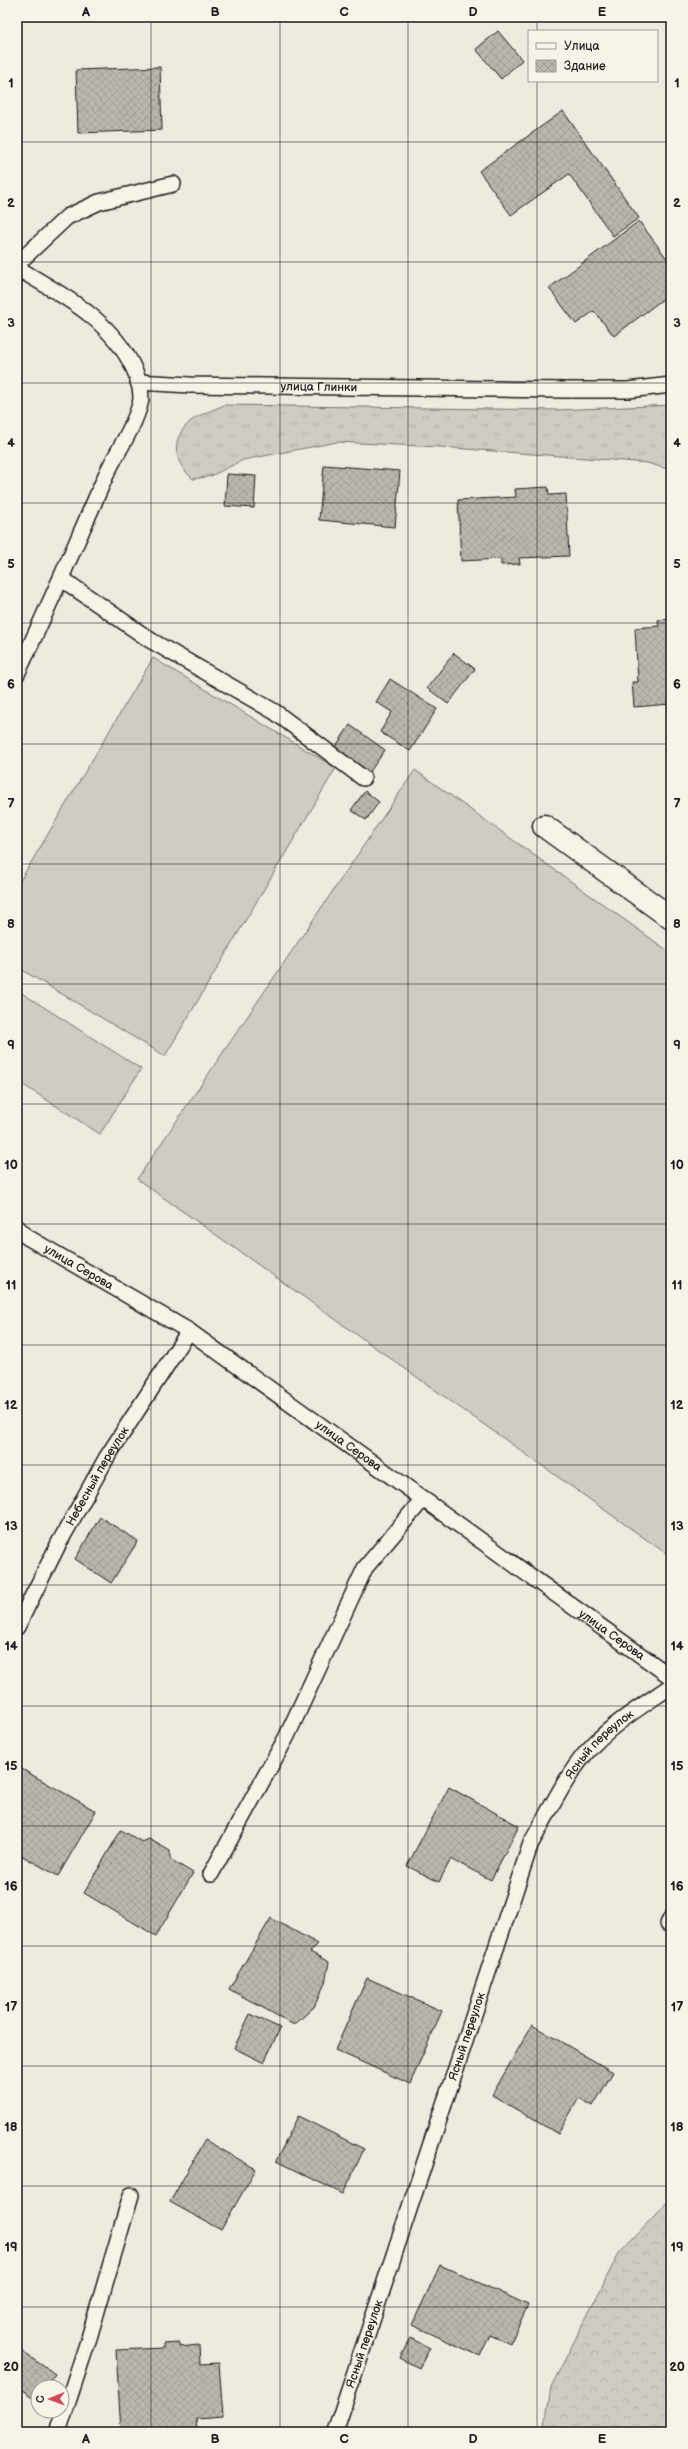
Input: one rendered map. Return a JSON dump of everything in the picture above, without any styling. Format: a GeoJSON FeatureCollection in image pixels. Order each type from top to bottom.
{"type":"FeatureCollection","features":[{"type":"Feature","properties":{"kind":"street"},"geometry":{"type":"LineString","coordinates":[[544,826],[671,918]]}},
{"type":"Feature","properties":{"kind":"lane"},"geometry":{"type":"LineString","coordinates":[[17,264],[67,217],[99,202],[173,184]]}},
{"type":"Feature","properties":{"kind":"lane"},"geometry":{"type":"LineString","coordinates":[[17,268],[88,312],[108,330],[134,369],[138,382],[141,402],[135,420],[107,473],[62,579],[17,674]]}},
{"type":"Feature","properties":{"kind":"lane","name":"улица Глинки"},"geometry":{"type":"LineString","coordinates":[[138,382],[190,385],[563,390],[628,390],[671,385]]}},
{"type":"Feature","properties":{"kind":"lane"},"geometry":{"type":"LineString","coordinates":[[62,579],[150,640],[275,712],[363,778]]}},
{"type":"Feature","properties":{"kind":"lane","name":"улица Серова"},"geometry":{"type":"LineString","coordinates":[[17,1227],[27,1237],[189,1331],[671,1677]]}},
{"type":"Feature","properties":{"kind":"lane","name":"Небесный переулок"},"geometry":{"type":"LineString","coordinates":[[17,1627],[59,1543],[107,1457],[189,1331]]}},
{"type":"Feature","properties":{"kind":"lane"},"geometry":{"type":"LineString","coordinates":[[211,1874],[286,1738],[365,1568],[423,1499]]}},
{"type":"Feature","properties":{"kind":"lane","name":"Ясный переулок"},"geometry":{"type":"LineString","coordinates":[[335,2432],[531,1843],[570,1778],[593,1745],[622,1721],[671,1686]]}},
{"type":"Feature","properties":{"kind":"lane"},"geometry":{"type":"LineString","coordinates":[[58,2432],[89,2338],[131,2195]]}},
{"type":"Feature","properties":{"kind":"green space"},"geometry":{"type":"Polygon","coordinates":[[[224,405],[558,410],[671,405],[671,470],[647,463],[612,460],[440,447],[337,442],[243,460],[211,476],[193,479],[182,466],[178,458],[177,443],[179,435],[191,421],[224,405]]]}},
{"type":"Feature","properties":{"kind":"green space"},"geometry":{"type":"Polygon","coordinates":[[[153,658],[336,768],[165,1056],[17,967],[17,886],[153,658]]]}},
{"type":"Feature","properties":{"kind":"green space"},"geometry":{"type":"Polygon","coordinates":[[[415,770],[671,953],[671,1557],[137,1179],[415,770]]]}},
{"type":"Feature","properties":{"kind":"green space"},"geometry":{"type":"Polygon","coordinates":[[[17,990],[141,1069],[100,1134],[17,1081],[17,990]]]}},
{"type":"Feature","properties":{"kind":"green space"},"geometry":{"type":"Polygon","coordinates":[[[671,2198],[671,2432],[544,2432],[551,2387],[619,2253],[671,2198]]]}},
{"type":"Feature","properties":{"kind":"building"},"geometry":{"type":"Polygon","coordinates":[[[498,31],[522,60],[501,79],[476,49],[498,31]]]}},
{"type":"Feature","properties":{"kind":"building"},"geometry":{"type":"Polygon","coordinates":[[[160,67],[162,130],[78,133],[76,70],[160,67]]]}},
{"type":"Feature","properties":{"kind":"building"},"geometry":{"type":"Polygon","coordinates":[[[563,111],[639,218],[613,236],[569,174],[511,215],[479,171],[563,111]]]}},
{"type":"Feature","properties":{"kind":"building"},"geometry":{"type":"Polygon","coordinates":[[[639,221],[671,264],[671,293],[614,336],[594,311],[576,324],[549,288],[639,221]]]}},
{"type":"Feature","properties":{"kind":"building"},"geometry":{"type":"Polygon","coordinates":[[[324,465],[400,471],[395,527],[319,520],[324,465]]]}},
{"type":"Feature","properties":{"kind":"building"},"geometry":{"type":"Polygon","coordinates":[[[227,474],[256,476],[254,508],[225,506],[227,474]]]}},
{"type":"Feature","properties":{"kind":"building"},"geometry":{"type":"Polygon","coordinates":[[[548,487],[549,495],[566,494],[569,556],[519,558],[520,564],[501,565],[501,559],[461,561],[458,500],[516,497],[515,489],[548,487]]]}},
{"type":"Feature","properties":{"kind":"building"},"geometry":{"type":"Polygon","coordinates":[[[671,619],[671,704],[634,707],[632,682],[638,682],[635,628],[659,626],[658,620],[671,619]]]}},
{"type":"Feature","properties":{"kind":"building"},"geometry":{"type":"Polygon","coordinates":[[[454,653],[475,669],[448,704],[427,688],[454,653]]]}},
{"type":"Feature","properties":{"kind":"building"},"geometry":{"type":"Polygon","coordinates":[[[390,679],[437,709],[410,751],[380,732],[392,712],[376,702],[390,679]]]}},
{"type":"Feature","properties":{"kind":"building"},"geometry":{"type":"Polygon","coordinates":[[[350,725],[385,750],[369,773],[334,749],[350,725]]]}},
{"type":"Feature","properties":{"kind":"building"},"geometry":{"type":"Polygon","coordinates":[[[365,791],[379,802],[366,820],[351,810],[365,791]]]}},
{"type":"Feature","properties":{"kind":"building"},"geometry":{"type":"Polygon","coordinates":[[[100,1517],[138,1541],[111,1583],[75,1559],[100,1517]]]}},
{"type":"Feature","properties":{"kind":"building"},"geometry":{"type":"Polygon","coordinates":[[[20,1768],[96,1811],[58,1876],[17,1853],[17,1774],[20,1768]]]}},
{"type":"Feature","properties":{"kind":"building"},"geometry":{"type":"Polygon","coordinates":[[[449,1787],[519,1826],[491,1880],[451,1859],[439,1882],[407,1866],[449,1787]]]}},
{"type":"Feature","properties":{"kind":"building"},"geometry":{"type":"Polygon","coordinates":[[[121,1830],[142,1842],[149,1839],[170,1851],[170,1859],[193,1873],[156,1936],[84,1893],[121,1830]]]}},
{"type":"Feature","properties":{"kind":"building"},"geometry":{"type":"Polygon","coordinates":[[[271,1918],[318,1944],[310,1952],[329,1962],[325,1983],[314,2007],[294,2025],[229,1989],[271,1918]]]}},
{"type":"Feature","properties":{"kind":"building"},"geometry":{"type":"Polygon","coordinates":[[[367,1978],[442,2011],[410,2084],[335,2050],[367,1978]]]}},
{"type":"Feature","properties":{"kind":"building"},"geometry":{"type":"Polygon","coordinates":[[[250,2014],[280,2028],[264,2063],[234,2048],[250,2014]]]}},
{"type":"Feature","properties":{"kind":"building"},"geometry":{"type":"Polygon","coordinates":[[[532,2025],[613,2072],[593,2106],[579,2098],[558,2134],[492,2095],[532,2025]]]}},
{"type":"Feature","properties":{"kind":"building"},"geometry":{"type":"Polygon","coordinates":[[[298,2116],[364,2149],[343,2194],[276,2161],[298,2116]]]}},
{"type":"Feature","properties":{"kind":"building"},"geometry":{"type":"Polygon","coordinates":[[[205,2140],[256,2169],[221,2230],[170,2202],[205,2140]]]}},
{"type":"Feature","properties":{"kind":"building"},"geometry":{"type":"Polygon","coordinates":[[[440,2265],[528,2305],[510,2344],[490,2335],[480,2356],[412,2325],[440,2265]]]}},
{"type":"Feature","properties":{"kind":"building"},"geometry":{"type":"Polygon","coordinates":[[[410,2338],[430,2348],[419,2368],[400,2358],[410,2338]]]}},
{"type":"Feature","properties":{"kind":"building"},"geometry":{"type":"Polygon","coordinates":[[[179,2343],[179,2347],[199,2345],[200,2364],[219,2363],[223,2417],[196,2419],[197,2432],[121,2432],[116,2350],[163,2348],[163,2344],[179,2343]]]}},
{"type":"Feature","properties":{"kind":"building"},"geometry":{"type":"Polygon","coordinates":[[[18,2349],[55,2374],[52,2379],[30,2379],[30,2395],[17,2386],[18,2349]]]}}]}
